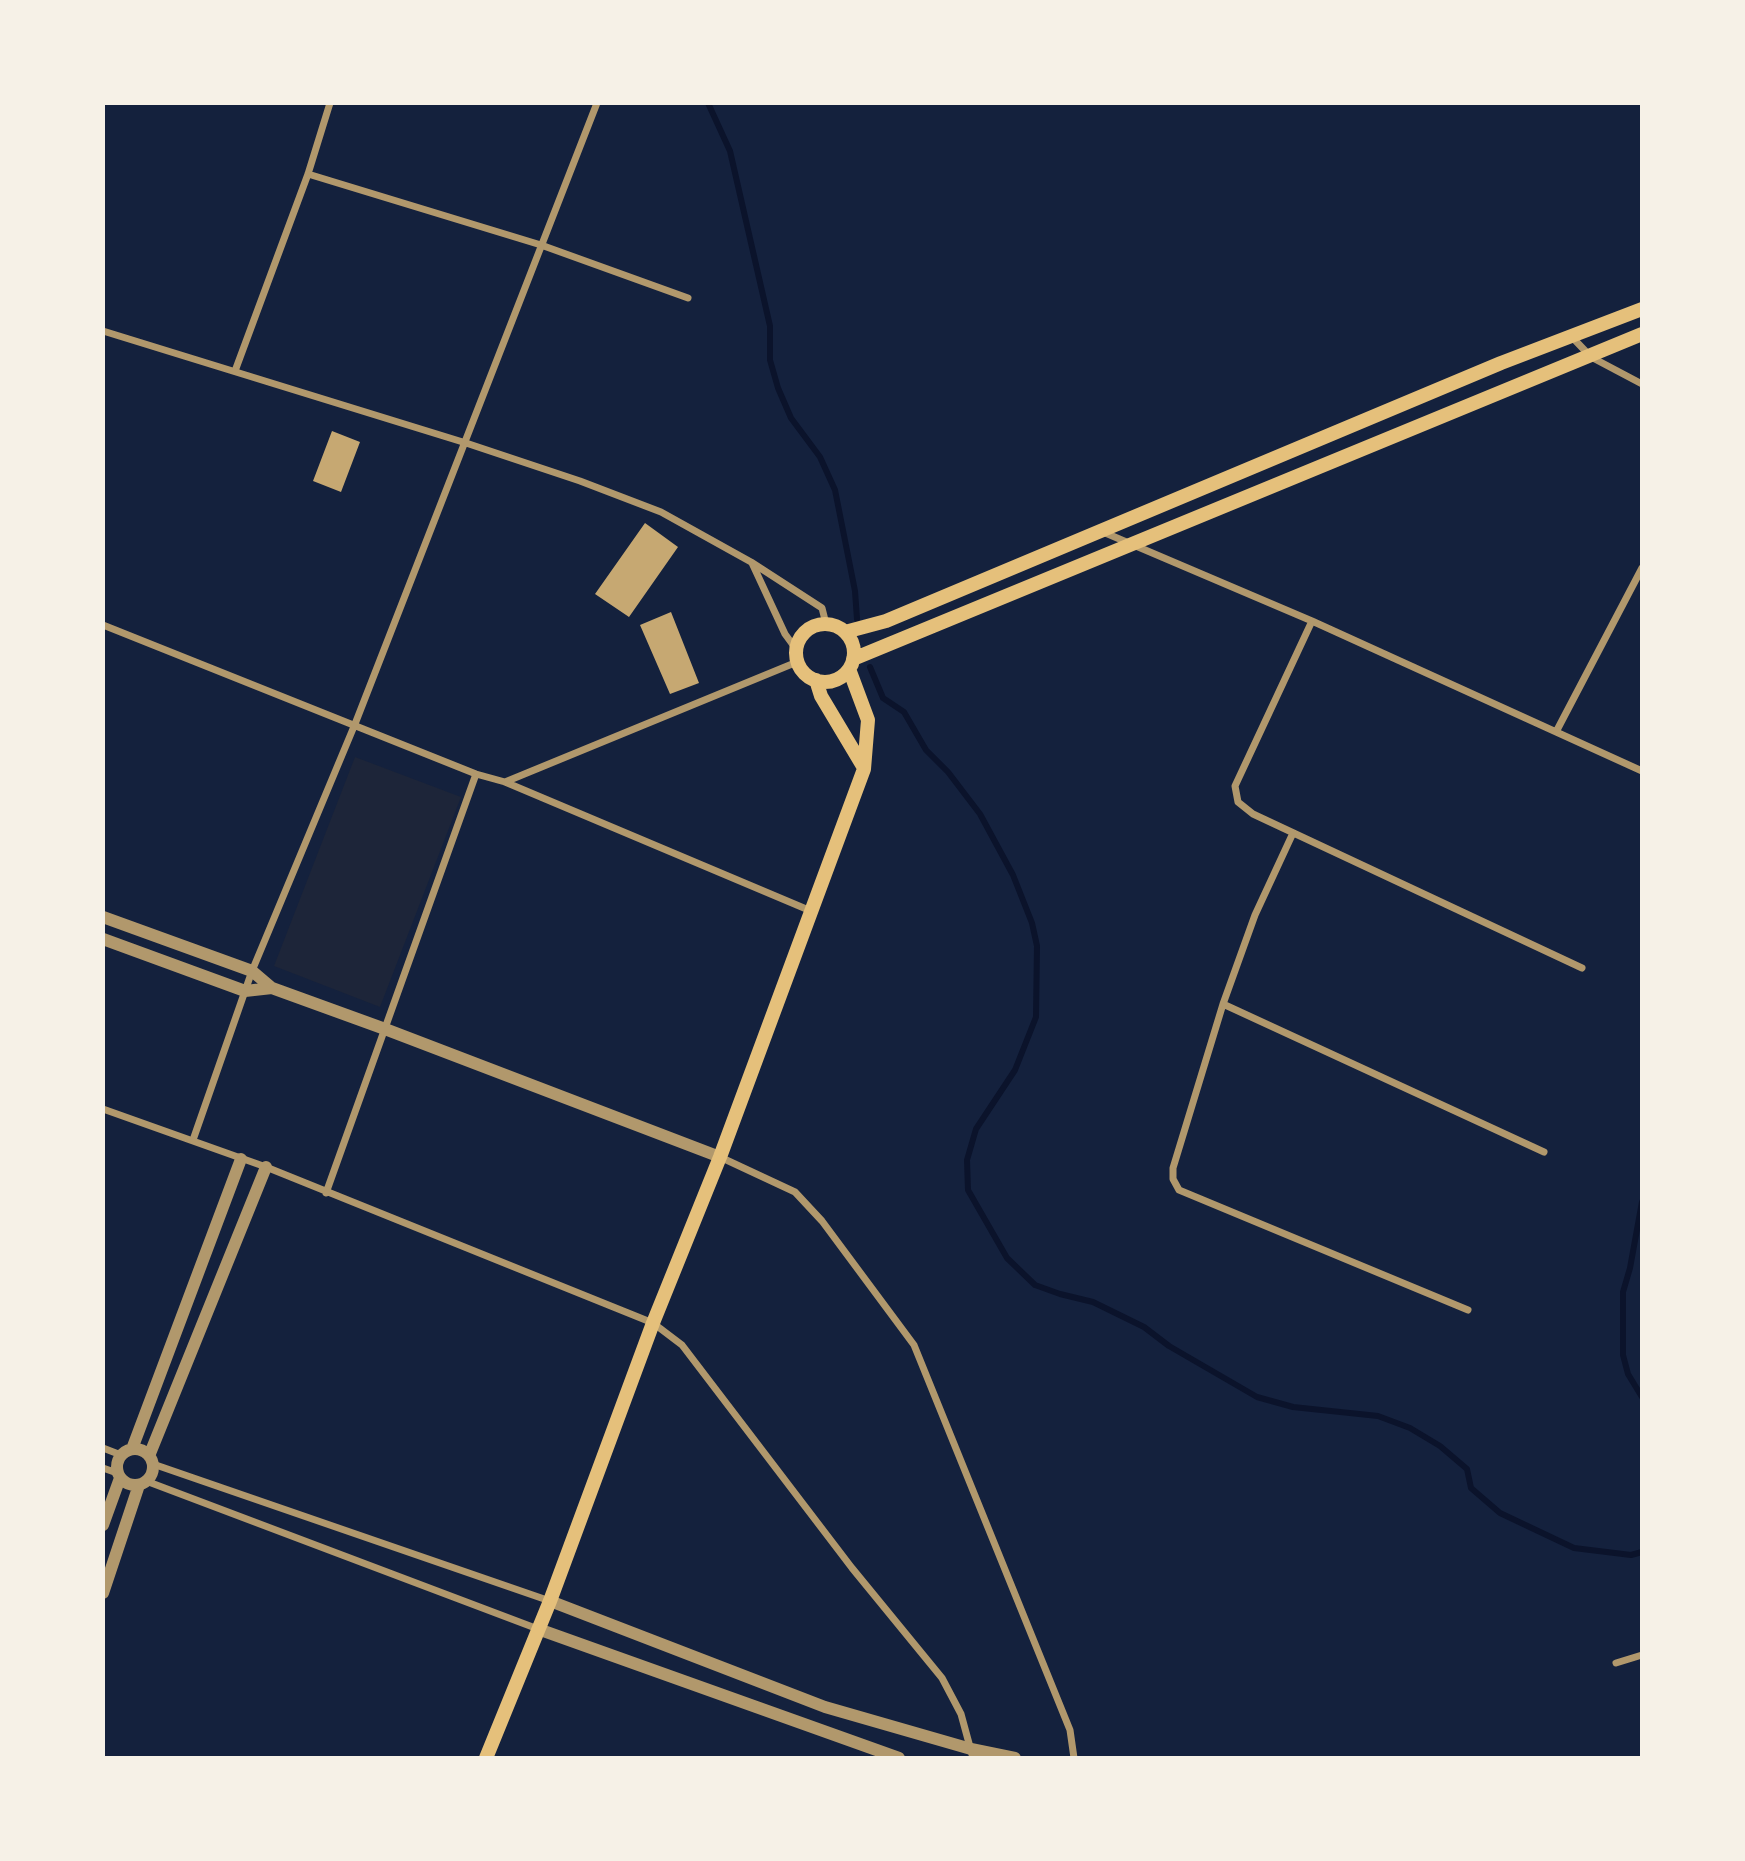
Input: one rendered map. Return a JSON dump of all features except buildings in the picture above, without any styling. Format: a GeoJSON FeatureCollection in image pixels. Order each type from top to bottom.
{"type":"FeatureCollection","features":[{"type":"Feature","properties":{"kind":"main road"},"geometry":{"type":"LineString","coordinates":[[845,632],[886,621],[1501,363],[1642,309]]}},
{"type":"Feature","properties":{"kind":"main road"},"geometry":{"type":"LineString","coordinates":[[486,1758],[550,1601],[653,1323],[720,1157],[864,769],[868,720],[851,664],[853,644],[845,632],[826,624],[818,625],[803,634],[797,655],[802,670],[816,680],[834,680],[851,664],[1133,544],[1642,334]]}},
{"type":"Feature","properties":{"kind":"main road"},"geometry":{"type":"LineString","coordinates":[[816,680],[821,696],[864,769]]}},
{"type":"Feature","properties":{"kind":"street"},"geometry":{"type":"LineString","coordinates":[[236,371],[308,174],[330,103]]}},
{"type":"Feature","properties":{"kind":"street"},"geometry":{"type":"LineString","coordinates":[[193,1140],[252,971],[355,724],[597,103]]}},
{"type":"Feature","properties":{"kind":"street"},"geometry":{"type":"LineString","coordinates":[[308,174],[541,245],[688,298]]}},
{"type":"Feature","properties":{"kind":"street"},"geometry":{"type":"LineString","coordinates":[[103,331],[466,443],[580,481],[661,512],[751,562],[822,608],[826,624]]}},
{"type":"Feature","properties":{"kind":"street"},"geometry":{"type":"LineString","coordinates":[[1572,337],[1591,357],[1642,384]]}},
{"type":"Feature","properties":{"kind":"street"},"geometry":{"type":"LineString","coordinates":[[1102,532],[1312,621],[1642,771]]}},
{"type":"Feature","properties":{"kind":"street"},"geometry":{"type":"LineString","coordinates":[[505,782],[797,655],[751,562]]}},
{"type":"Feature","properties":{"kind":"street"},"geometry":{"type":"LineString","coordinates":[[1556,732],[1642,568]]}},
{"type":"Feature","properties":{"kind":"street"},"geometry":{"type":"LineString","coordinates":[[1312,621],[1235,786],[1238,802],[1244,809],[1293,833],[1582,968]]}},
{"type":"Feature","properties":{"kind":"street"},"geometry":{"type":"LineString","coordinates":[[103,625],[476,774],[505,782],[811,912]]}},
{"type":"Feature","properties":{"kind":"street"},"geometry":{"type":"LineString","coordinates":[[326,1193],[476,774]]}},
{"type":"Feature","properties":{"kind":"street"},"geometry":{"type":"LineString","coordinates":[[1293,833],[1255,915],[1223,1004],[1173,1168],[1173,1180],[1179,1190],[1468,1310]]}},
{"type":"Feature","properties":{"kind":"street"},"geometry":{"type":"LineString","coordinates":[[103,917],[252,971],[272,988],[720,1157],[795,1192],[822,1221],[914,1345],[1070,1730],[1074,1758]]}},
{"type":"Feature","properties":{"kind":"street"},"geometry":{"type":"LineString","coordinates":[[103,940],[245,991],[272,988]]}},
{"type":"Feature","properties":{"kind":"street"},"geometry":{"type":"LineString","coordinates":[[1223,1004],[1544,1152]]}},
{"type":"Feature","properties":{"kind":"street"},"geometry":{"type":"LineString","coordinates":[[103,1109],[266,1167],[653,1323],[682,1345],[852,1568],[943,1678],[961,1714],[972,1753]]}},
{"type":"Feature","properties":{"kind":"street"},"geometry":{"type":"LineString","coordinates":[[103,1525],[119,1476],[117,1461],[127,1452],[241,1158]]}},
{"type":"Feature","properties":{"kind":"street"},"geometry":{"type":"LineString","coordinates":[[103,1593],[142,1483],[152,1474],[151,1460],[266,1167]]}},
{"type":"Feature","properties":{"kind":"street"},"geometry":{"type":"LineString","coordinates":[[103,1448],[127,1452],[142,1450],[151,1460],[550,1601],[825,1707],[972,1753],[1015,1758]]}},
{"type":"Feature","properties":{"kind":"street"},"geometry":{"type":"LineString","coordinates":[[103,1468],[129,1484],[142,1483],[899,1758]]}},
{"type":"Feature","properties":{"kind":"street"},"geometry":{"type":"LineString","coordinates":[[1616,1663],[1642,1655]]}},
{"type":"Feature","properties":{"kind":"shaded area"},"geometry":{"type":"Polygon","coordinates":[[[355,757],[461,797],[380,1007],[274,966],[355,757]]]}},
{"type":"Feature","properties":{"kind":"waterway"},"geometry":{"type":"LineString","coordinates":[[708,103],[730,151],[770,326],[770,360],[778,388],[791,418],[820,457],[835,490],[855,591],[857,619]]}},
{"type":"Feature","properties":{"kind":"waterway"},"geometry":{"type":"LineString","coordinates":[[870,667],[883,698],[904,712],[926,750],[948,772],[980,814],[1013,875],[1032,923],[1037,946],[1036,1017],[1015,1070],[976,1129],[967,1160],[968,1190],[1007,1258],[1035,1285],[1093,1302],[1144,1327],[1169,1346],[1257,1397],[1293,1407],[1378,1416],[1410,1428],[1440,1446],[1467,1469],[1471,1488],[1500,1513],[1574,1548],[1631,1555],[1642,1552]]}},
{"type":"Feature","properties":{"kind":"waterway"},"geometry":{"type":"LineString","coordinates":[[1642,1202],[1623,1292],[1623,1355],[1628,1374],[1642,1397]]}}]}
